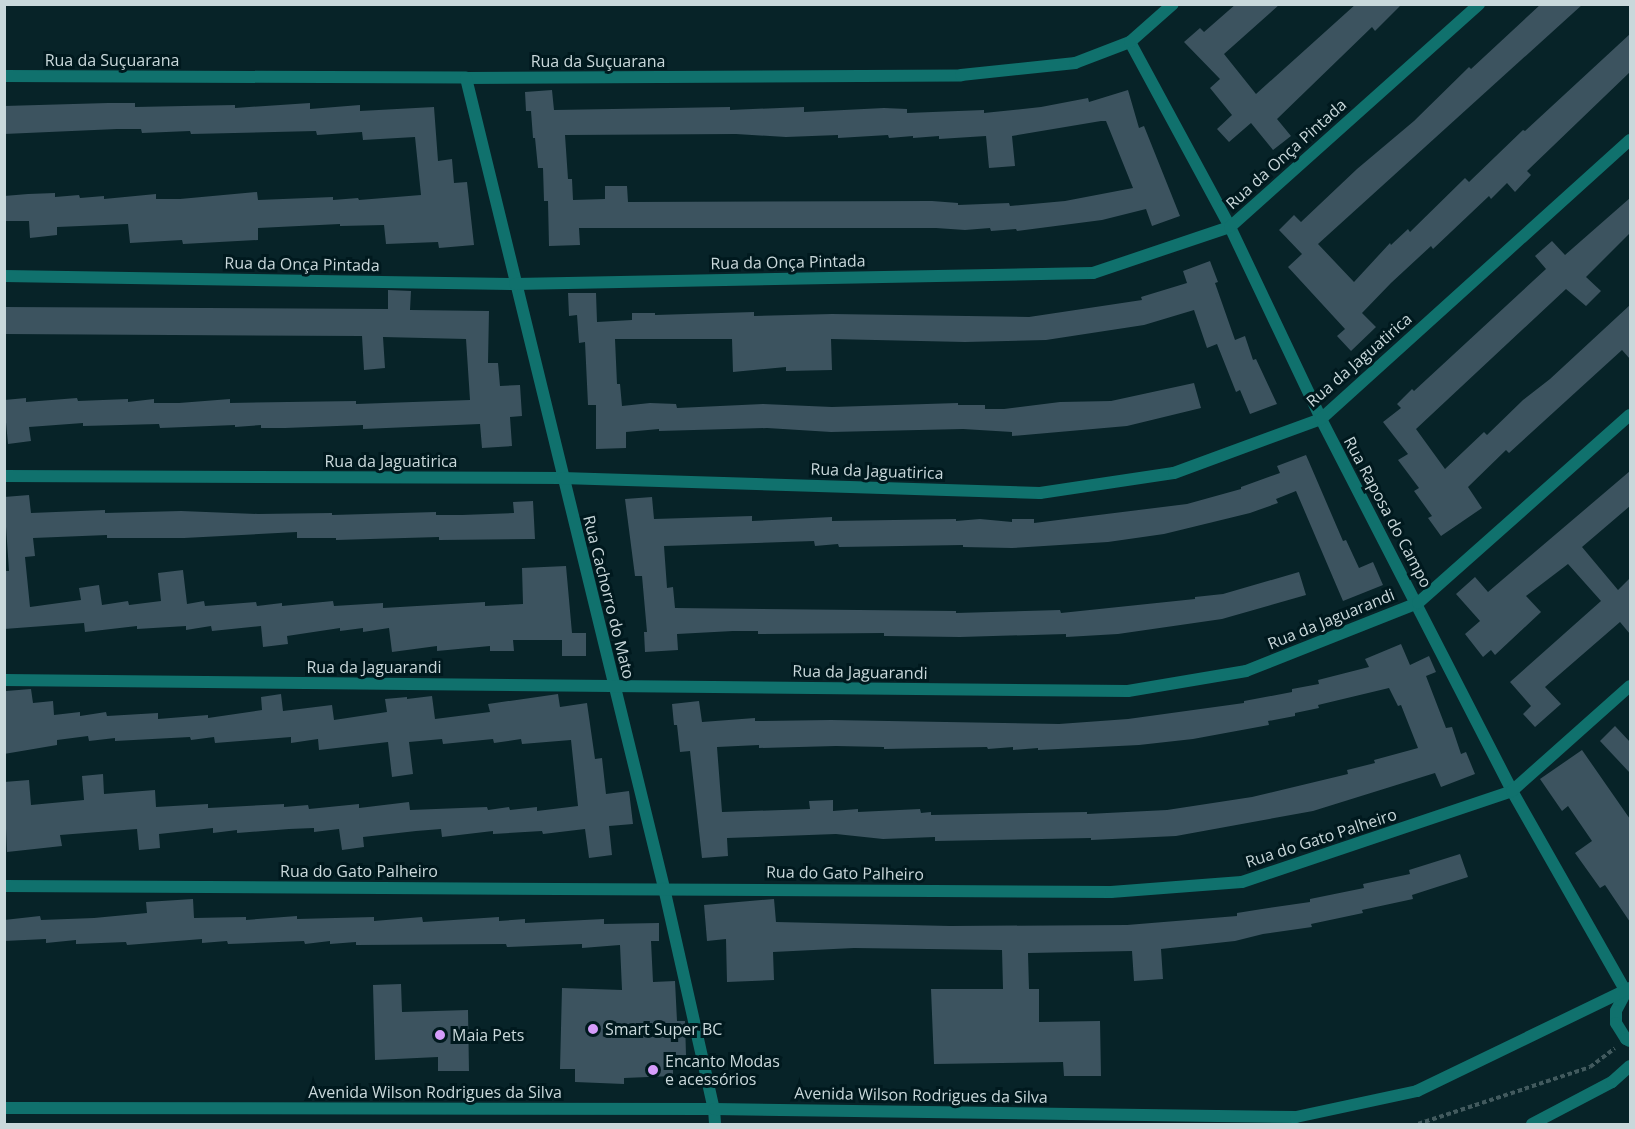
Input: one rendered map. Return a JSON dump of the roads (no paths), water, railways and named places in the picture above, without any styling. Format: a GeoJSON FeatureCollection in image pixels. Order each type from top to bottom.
{"type":"FeatureCollection","features":[{"type":"Feature","properties":{"kind":"street","name":"Rua da Suçuarana"},"geometry":{"type":"LineString","coordinates":[[4,76],[466,78],[961,75],[1075,63],[1130,42],[1173,4]]}},
{"type":"Feature","properties":{"kind":"street","name":"Rua da Onça Pintada"},"geometry":{"type":"LineString","coordinates":[[4,276],[515,284],[1093,273],[1230,227],[1479,4]]}},
{"type":"Feature","properties":{"kind":"street","name":"Rua Raposa do Campo"},"geometry":{"type":"LineString","coordinates":[[1130,42],[1230,227],[1321,419],[1418,603],[1512,791],[1629,990]]}},
{"type":"Feature","properties":{"kind":"street","name":"Rua Cachorro do Mato"},"geometry":{"type":"LineString","coordinates":[[466,78],[664,888],[714,1110],[715,1125]]}},
{"type":"Feature","properties":{"kind":"street","name":"Rua da Jaguatirica"},"geometry":{"type":"LineString","coordinates":[[4,476],[562,478],[1040,493],[1174,472],[1321,419],[1630,140]]}},
{"type":"Feature","properties":{"kind":"street","name":"Rua da Jaguarandi"},"geometry":{"type":"LineString","coordinates":[[4,680],[1128,691],[1246,671],[1418,603],[1630,415]]}},
{"type":"Feature","properties":{"kind":"street","name":"Rua do Gato Palheiro"},"geometry":{"type":"LineString","coordinates":[[4,886],[1111,892],[1242,882],[1512,791],[1630,686]]}},
{"type":"Feature","properties":{"kind":"street"},"geometry":{"type":"LineString","coordinates":[[1628,1040],[1616,1023],[1616,1011],[1629,990]]}},
{"type":"Feature","properties":{"kind":"street","name":"Avenida Wilson Rodrigues da Silva"},"geometry":{"type":"LineString","coordinates":[[4,1108],[714,1110],[1296,1117],[1418,1091],[1629,990]]}},
{"type":"Feature","properties":{"kind":"street"},"geometry":{"type":"LineString","coordinates":[[1532,1125],[1612,1082],[1630,1066]]}},
{"type":"Feature","properties":{"kind":"street"},"geometry":{"type":"LineString","coordinates":[[803,1111],[803,1125]]}},
{"type":"Feature","properties":{"kind":"place","name":"Smart Super BC"},"geometry":{"type":"Point","coordinates":[593,1029]}},
{"type":"Feature","properties":{"kind":"place","name":"Maia Pets"},"geometry":{"type":"Point","coordinates":[440,1035]}},
{"type":"Feature","properties":{"kind":"place","name":"Encanto Modas e acessórios"},"geometry":{"type":"Point","coordinates":[653,1070]}}]}
